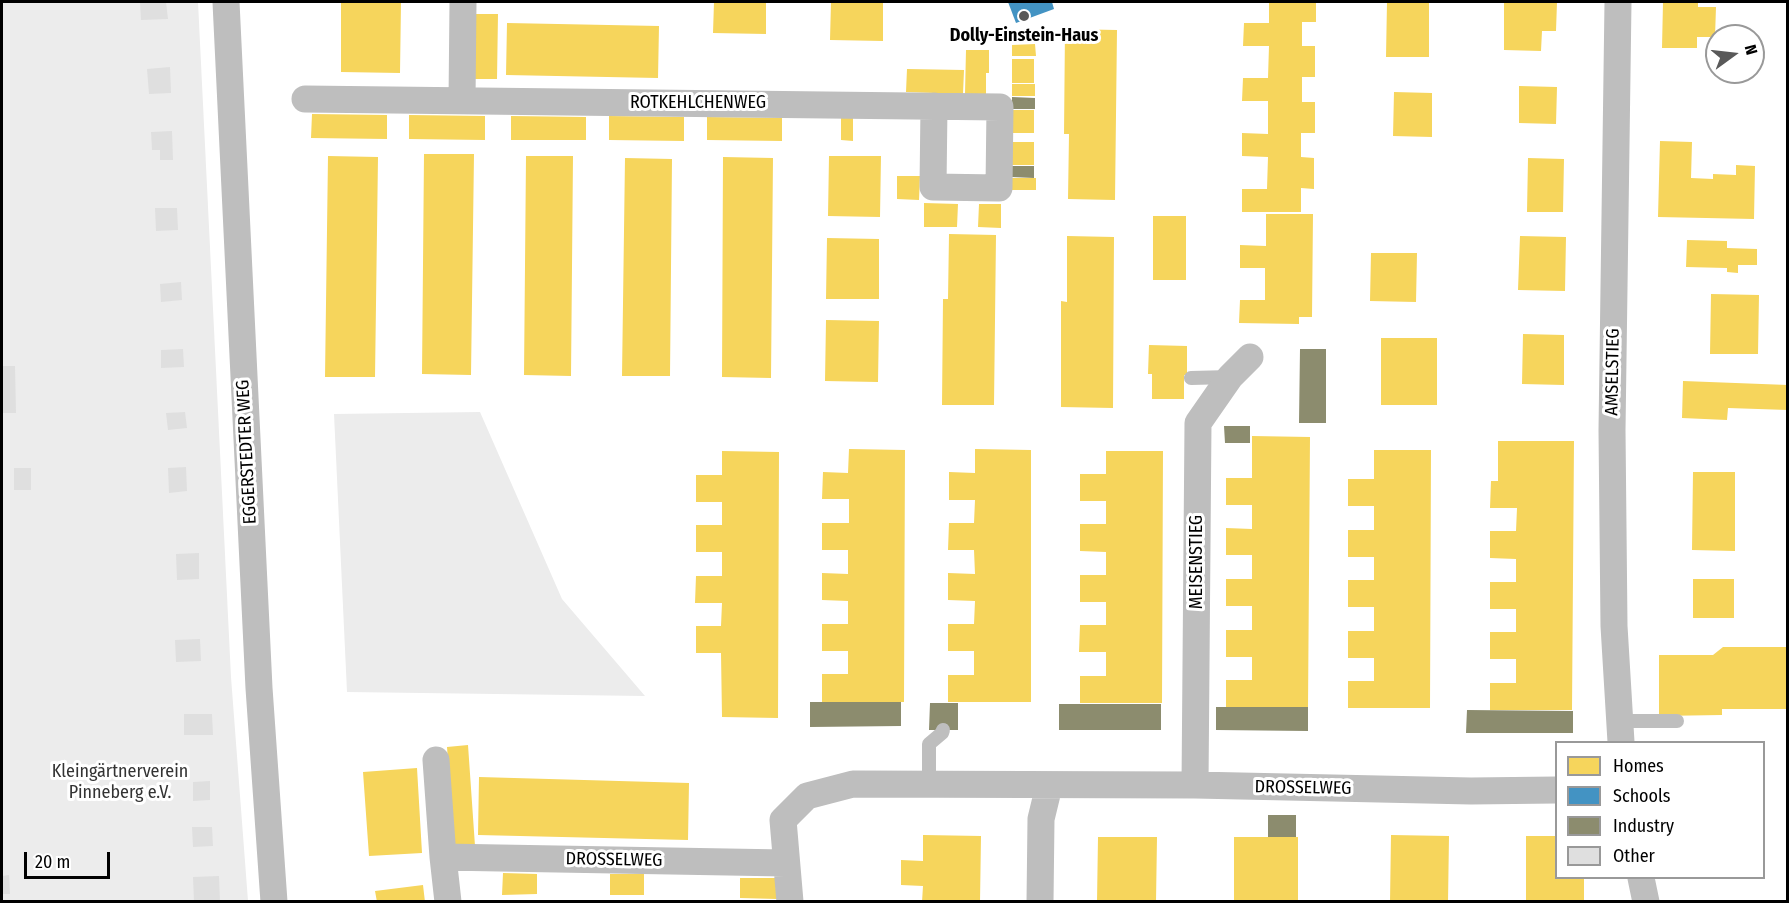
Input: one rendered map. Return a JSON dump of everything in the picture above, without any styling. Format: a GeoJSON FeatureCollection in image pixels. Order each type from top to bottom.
{"type":"FeatureCollection","features":[{"type":"Feature","properties":{"kind":"street","name":"EGGERSTEDTER WEG"},"geometry":{"type":"LineString","coordinates":[[226,2],[259,688],[274,902]]}},
{"type":"Feature","properties":{"kind":"street"},"geometry":{"type":"LineString","coordinates":[[462,101],[463,2]]}},
{"type":"Feature","properties":{"kind":"street","name":"AMSELSTIEG"},"geometry":{"type":"LineString","coordinates":[[1618,2],[1612,430],[1614,626],[1621,732]]}},
{"type":"Feature","properties":{"kind":"street","name":"ROTKEHLCHENWEG"},"geometry":{"type":"LineString","coordinates":[[305,99],[934,106]]}},
{"type":"Feature","properties":{"kind":"street","name":"MEISENSTIEG"},"geometry":{"type":"LineString","coordinates":[[1195,785],[1198,423],[1230,377],[1250,357]]}},
{"type":"Feature","properties":{"kind":"street"},"geometry":{"type":"LineString","coordinates":[[436,759],[442,857],[448,902]]}},
{"type":"Feature","properties":{"kind":"street","name":"DROSSELWEG"},"geometry":{"type":"LineString","coordinates":[[790,902],[783,820],[807,796],[853,784],[1195,785],[1555,790]]}},
{"type":"Feature","properties":{"kind":"street"},"geometry":{"type":"LineString","coordinates":[[1040,902],[1041,819],[1049,786]]}},
{"type":"Feature","properties":{"kind":"street","name":"DROSSELWEG"},"geometry":{"type":"LineString","coordinates":[[442,857],[785,863]]}},
{"type":"Feature","properties":{"kind":"street"},"geometry":{"type":"LineString","coordinates":[[1641,879],[1646,902]]}},
{"type":"Feature","properties":{"kind":"lane"},"geometry":{"type":"LineString","coordinates":[[1191,378],[1230,377]]}},
{"type":"Feature","properties":{"kind":"lane"},"geometry":{"type":"LineString","coordinates":[[1621,732],[1677,721]]}},
{"type":"Feature","properties":{"kind":"lane"},"geometry":{"type":"LineString","coordinates":[[929,784],[930,744],[943,730]]}},
{"type":"Feature","properties":{"kind":"green space","name":"Kleingärtnerverein Pinneberg e.V."},"geometry":{"type":"Polygon","coordinates":[[[2,2],[198,2],[231,677],[248,901],[2,902],[2,2]]]}},
{"type":"Feature","properties":{"kind":"green space"},"geometry":{"type":"Polygon","coordinates":[[[480,412],[562,599],[645,696],[347,692],[334,414],[480,412]]]}},
{"type":"Feature","properties":{"kind":"building: Homes"},"geometry":{"type":"Polygon","coordinates":[[[341,2],[401,2],[400,73],[341,72],[341,2]]]}},
{"type":"Feature","properties":{"kind":"building: Homes"},"geometry":{"type":"Polygon","coordinates":[[[714,2],[766,2],[766,34],[713,33],[714,2]]]}},
{"type":"Feature","properties":{"kind":"building: Homes"},"geometry":{"type":"Polygon","coordinates":[[[831,2],[883,2],[883,41],[830,40],[831,2]]]}},
{"type":"Feature","properties":{"kind":"building: Homes"},"geometry":{"type":"Polygon","coordinates":[[[1269,2],[1316,2],[1316,22],[1302,22],[1302,46],[1315,46],[1315,77],[1302,77],[1302,102],[1315,102],[1315,133],[1301,133],[1301,157],[1314,158],[1314,189],[1301,188],[1301,212],[1242,212],[1242,189],[1267,189],[1268,157],[1242,156],[1242,133],[1268,134],[1268,101],[1242,101],[1243,78],[1268,78],[1269,46],[1243,46],[1244,23],[1269,23],[1269,2]]]}},
{"type":"Feature","properties":{"kind":"building: Homes"},"geometry":{"type":"Polygon","coordinates":[[[1387,2],[1429,2],[1429,57],[1386,57],[1387,2]]]}},
{"type":"Feature","properties":{"kind":"building: Homes"},"geometry":{"type":"Polygon","coordinates":[[[1504,2],[1557,2],[1556,31],[1542,31],[1541,51],[1504,50],[1504,2]]]}},
{"type":"Feature","properties":{"kind":"building: Homes"},"geometry":{"type":"Polygon","coordinates":[[[1663,2],[1698,2],[1698,7],[1716,7],[1715,24],[1705,24],[1705,37],[1697,37],[1697,48],[1662,48],[1663,2]]]}},
{"type":"Feature","properties":{"kind":"building: Homes"},"geometry":{"type":"Polygon","coordinates":[[[475,14],[498,14],[497,79],[475,79],[475,14]]]}},
{"type":"Feature","properties":{"kind":"building: Homes"},"geometry":{"type":"Polygon","coordinates":[[[507,23],[659,26],[658,78],[506,75],[507,23]]]}},
{"type":"Feature","properties":{"kind":"building: Homes"},"geometry":{"type":"Polygon","coordinates":[[[1065,29],[1117,30],[1115,200],[1068,199],[1069,134],[1064,134],[1065,29]]]}},
{"type":"Feature","properties":{"kind":"building: Homes"},"geometry":{"type":"Polygon","coordinates":[[[1035,44],[1036,56],[1012,56],[1012,45],[1035,44]]]}},
{"type":"Feature","properties":{"kind":"building: Homes"},"geometry":{"type":"Polygon","coordinates":[[[966,50],[989,50],[986,95],[965,94],[966,50]]]}},
{"type":"Feature","properties":{"kind":"building: Homes"},"geometry":{"type":"Polygon","coordinates":[[[1012,59],[1034,59],[1034,83],[1012,83],[1012,59]]]}},
{"type":"Feature","properties":{"kind":"building: Homes"},"geometry":{"type":"Polygon","coordinates":[[[907,69],[964,70],[963,94],[906,92],[907,69]]]}},
{"type":"Feature","properties":{"kind":"building: Homes"},"geometry":{"type":"Polygon","coordinates":[[[1012,84],[1035,84],[1035,96],[1012,96],[1012,84]]]}},
{"type":"Feature","properties":{"kind":"building: Homes"},"geometry":{"type":"Polygon","coordinates":[[[1519,86],[1557,87],[1556,124],[1519,123],[1519,86]]]}},
{"type":"Feature","properties":{"kind":"building: Homes"},"geometry":{"type":"Polygon","coordinates":[[[1394,92],[1432,93],[1432,137],[1393,136],[1394,92]]]}},
{"type":"Feature","properties":{"kind":"building: Homes"},"geometry":{"type":"Polygon","coordinates":[[[1011,110],[1034,110],[1034,133],[1011,133],[1011,110]]]}},
{"type":"Feature","properties":{"kind":"building: Homes"},"geometry":{"type":"Polygon","coordinates":[[[312,114],[387,115],[387,139],[311,138],[312,114]]]}},
{"type":"Feature","properties":{"kind":"building: Homes"},"geometry":{"type":"Polygon","coordinates":[[[409,115],[485,116],[485,140],[409,139],[409,115]]]}},
{"type":"Feature","properties":{"kind":"building: Homes"},"geometry":{"type":"Polygon","coordinates":[[[511,116],[586,117],[586,140],[511,140],[511,116]]]}},
{"type":"Feature","properties":{"kind":"building: Homes"},"geometry":{"type":"Polygon","coordinates":[[[609,116],[684,117],[684,141],[609,140],[609,116]]]}},
{"type":"Feature","properties":{"kind":"building: Homes"},"geometry":{"type":"Polygon","coordinates":[[[707,117],[782,118],[782,141],[707,140],[707,117]]]}},
{"type":"Feature","properties":{"kind":"building: Homes"},"geometry":{"type":"Polygon","coordinates":[[[841,117],[853,117],[853,141],[841,140],[841,117]]]}},
{"type":"Feature","properties":{"kind":"building: Homes"},"geometry":{"type":"Polygon","coordinates":[[[1660,141],[1692,142],[1691,178],[1713,179],[1713,174],[1736,175],[1736,165],[1755,166],[1754,219],[1658,217],[1660,141]]]}},
{"type":"Feature","properties":{"kind":"building: Homes"},"geometry":{"type":"Polygon","coordinates":[[[1011,142],[1034,142],[1034,165],[1011,165],[1011,142]]]}},
{"type":"Feature","properties":{"kind":"building: Homes"},"geometry":{"type":"Polygon","coordinates":[[[424,154],[474,154],[471,375],[422,374],[424,154]]]}},
{"type":"Feature","properties":{"kind":"building: Homes"},"geometry":{"type":"Polygon","coordinates":[[[328,156],[378,157],[375,377],[325,377],[328,156]]]}},
{"type":"Feature","properties":{"kind":"building: Homes"},"geometry":{"type":"Polygon","coordinates":[[[526,156],[573,156],[571,376],[524,375],[526,156]]]}},
{"type":"Feature","properties":{"kind":"building: Homes"},"geometry":{"type":"Polygon","coordinates":[[[829,156],[881,156],[880,217],[828,216],[829,156]]]}},
{"type":"Feature","properties":{"kind":"building: Homes"},"geometry":{"type":"Polygon","coordinates":[[[723,157],[773,158],[771,378],[722,377],[723,157]]]}},
{"type":"Feature","properties":{"kind":"building: Homes"},"geometry":{"type":"Polygon","coordinates":[[[625,158],[672,159],[670,376],[622,376],[625,158]]]}},
{"type":"Feature","properties":{"kind":"building: Homes"},"geometry":{"type":"Polygon","coordinates":[[[1528,158],[1564,159],[1563,212],[1527,212],[1528,158]]]}},
{"type":"Feature","properties":{"kind":"building: Homes"},"geometry":{"type":"Polygon","coordinates":[[[897,176],[920,176],[919,200],[897,199],[897,176]]]}},
{"type":"Feature","properties":{"kind":"building: Homes"},"geometry":{"type":"Polygon","coordinates":[[[1012,178],[1036,178],[1036,190],[1012,190],[1012,178]]]}},
{"type":"Feature","properties":{"kind":"building: Homes"},"geometry":{"type":"Polygon","coordinates":[[[924,203],[958,204],[957,227],[924,227],[924,203]]]}},
{"type":"Feature","properties":{"kind":"building: Homes"},"geometry":{"type":"Polygon","coordinates":[[[979,204],[1001,204],[1001,228],[978,227],[979,204]]]}},
{"type":"Feature","properties":{"kind":"building: Homes"},"geometry":{"type":"Polygon","coordinates":[[[1266,214],[1313,214],[1312,317],[1299,317],[1299,324],[1239,323],[1240,300],[1265,300],[1265,268],[1240,268],[1240,245],[1266,246],[1266,214]]]}},
{"type":"Feature","properties":{"kind":"building: Homes"},"geometry":{"type":"Polygon","coordinates":[[[1153,216],[1186,216],[1186,280],[1153,280],[1153,216]]]}},
{"type":"Feature","properties":{"kind":"building: Homes"},"geometry":{"type":"Polygon","coordinates":[[[949,234],[996,235],[994,405],[942,405],[943,299],[948,299],[949,234]]]}},
{"type":"Feature","properties":{"kind":"building: Homes"},"geometry":{"type":"Polygon","coordinates":[[[1067,236],[1114,237],[1113,408],[1061,407],[1061,301],[1067,302],[1067,236]]]}},
{"type":"Feature","properties":{"kind":"building: Homes"},"geometry":{"type":"Polygon","coordinates":[[[1520,236],[1566,237],[1565,291],[1518,290],[1520,236]]]}},
{"type":"Feature","properties":{"kind":"building: Homes"},"geometry":{"type":"Polygon","coordinates":[[[827,238],[879,239],[879,299],[826,299],[827,238]]]}},
{"type":"Feature","properties":{"kind":"building: Homes"},"geometry":{"type":"Polygon","coordinates":[[[1687,240],[1727,241],[1727,248],[1757,249],[1757,265],[1738,265],[1738,273],[1727,272],[1727,268],[1686,267],[1687,240]]]}},
{"type":"Feature","properties":{"kind":"building: Homes"},"geometry":{"type":"Polygon","coordinates":[[[1371,253],[1417,253],[1416,302],[1370,301],[1371,253]]]}},
{"type":"Feature","properties":{"kind":"building: Homes"},"geometry":{"type":"Polygon","coordinates":[[[1711,294],[1759,295],[1758,354],[1710,354],[1711,294]]]}},
{"type":"Feature","properties":{"kind":"building: Homes"},"geometry":{"type":"Polygon","coordinates":[[[826,320],[879,321],[878,382],[825,381],[826,320]]]}},
{"type":"Feature","properties":{"kind":"building: Homes"},"geometry":{"type":"Polygon","coordinates":[[[1523,334],[1564,335],[1564,385],[1522,384],[1523,334]]]}},
{"type":"Feature","properties":{"kind":"building: Homes"},"geometry":{"type":"Polygon","coordinates":[[[1381,338],[1437,338],[1437,405],[1381,405],[1381,338]]]}},
{"type":"Feature","properties":{"kind":"building: Homes"},"geometry":{"type":"Polygon","coordinates":[[[1149,345],[1187,346],[1184,399],[1152,399],[1152,374],[1148,374],[1149,345]]]}},
{"type":"Feature","properties":{"kind":"building: Homes"},"geometry":{"type":"Polygon","coordinates":[[[1683,381],[1788,385],[1788,410],[1728,408],[1727,420],[1682,418],[1683,381]]]}},
{"type":"Feature","properties":{"kind":"building: Homes"},"geometry":{"type":"Polygon","coordinates":[[[1252,436],[1310,437],[1308,707],[1226,707],[1226,680],[1252,680],[1252,657],[1226,657],[1226,630],[1252,630],[1252,606],[1226,606],[1226,579],[1252,579],[1252,555],[1226,555],[1226,528],[1252,529],[1252,505],[1226,505],[1226,478],[1252,478],[1252,436]]]}},
{"type":"Feature","properties":{"kind":"building: Homes"},"geometry":{"type":"Polygon","coordinates":[[[1498,441],[1574,441],[1572,710],[1490,710],[1490,683],[1516,683],[1516,659],[1490,659],[1490,632],[1516,632],[1516,609],[1490,609],[1490,582],[1516,582],[1516,559],[1490,558],[1490,531],[1516,531],[1517,508],[1490,508],[1491,481],[1498,481],[1498,441]]]}},
{"type":"Feature","properties":{"kind":"building: Homes"},"geometry":{"type":"Polygon","coordinates":[[[849,449],[905,450],[904,702],[822,702],[822,674],[848,674],[848,651],[822,651],[822,624],[848,624],[848,601],[822,600],[822,573],[848,574],[848,550],[822,550],[822,523],[849,523],[849,499],[822,499],[823,472],[848,473],[849,449]]]}},
{"type":"Feature","properties":{"kind":"building: Homes"},"geometry":{"type":"Polygon","coordinates":[[[975,449],[1031,450],[1031,702],[948,702],[948,675],[974,675],[974,651],[948,651],[948,624],[974,624],[975,601],[948,600],[948,573],[975,574],[974,550],[948,550],[949,523],[974,523],[975,500],[949,500],[949,472],[975,473],[975,449]]]}},
{"type":"Feature","properties":{"kind":"building: Homes"},"geometry":{"type":"Polygon","coordinates":[[[1374,450],[1431,450],[1430,708],[1348,708],[1348,681],[1374,681],[1374,658],[1348,658],[1348,631],[1374,631],[1374,607],[1348,607],[1348,580],[1374,580],[1374,557],[1348,557],[1348,530],[1374,530],[1374,506],[1348,506],[1348,479],[1374,479],[1374,450]]]}},
{"type":"Feature","properties":{"kind":"building: Homes"},"geometry":{"type":"Polygon","coordinates":[[[722,451],[779,452],[778,718],[722,717],[721,653],[696,653],[696,626],[721,626],[722,603],[695,603],[696,576],[722,576],[722,552],[696,552],[696,525],[722,525],[722,502],[696,502],[696,475],[722,475],[722,451]]]}},
{"type":"Feature","properties":{"kind":"building: Homes"},"geometry":{"type":"Polygon","coordinates":[[[1106,451],[1163,451],[1162,703],[1080,703],[1080,676],[1106,676],[1106,652],[1079,652],[1080,625],[1106,625],[1106,602],[1080,602],[1080,575],[1106,575],[1106,552],[1080,551],[1080,524],[1106,524],[1106,501],[1080,501],[1080,474],[1106,474],[1106,451]]]}},
{"type":"Feature","properties":{"kind":"building: Homes"},"geometry":{"type":"Polygon","coordinates":[[[1693,472],[1735,472],[1735,551],[1692,550],[1693,472]]]}},
{"type":"Feature","properties":{"kind":"building: Homes"},"geometry":{"type":"Polygon","coordinates":[[[1693,579],[1734,579],[1734,618],[1693,618],[1693,579]]]}},
{"type":"Feature","properties":{"kind":"building: Homes"},"geometry":{"type":"Polygon","coordinates":[[[1723,647],[1788,647],[1788,709],[1722,709],[1722,715],[1659,716],[1659,655],[1713,655],[1723,647]]]}},
{"type":"Feature","properties":{"kind":"building: Homes"},"geometry":{"type":"Polygon","coordinates":[[[468,745],[475,846],[454,847],[447,747],[468,745]]]}},
{"type":"Feature","properties":{"kind":"building: Homes"},"geometry":{"type":"Polygon","coordinates":[[[417,768],[422,853],[369,856],[363,772],[417,768]]]}},
{"type":"Feature","properties":{"kind":"building: Homes"},"geometry":{"type":"Polygon","coordinates":[[[479,777],[689,783],[688,840],[478,835],[479,777]]]}},
{"type":"Feature","properties":{"kind":"building: Homes"},"geometry":{"type":"Polygon","coordinates":[[[923,835],[981,836],[980,902],[922,902],[923,886],[901,885],[901,860],[923,861],[923,835]]]}},
{"type":"Feature","properties":{"kind":"building: Homes"},"geometry":{"type":"Polygon","coordinates":[[[1391,835],[1449,836],[1448,902],[1390,902],[1391,835]]]}},
{"type":"Feature","properties":{"kind":"building: Homes"},"geometry":{"type":"Polygon","coordinates":[[[1526,836],[1555,836],[1555,879],[1584,879],[1584,902],[1526,902],[1526,836]]]}},
{"type":"Feature","properties":{"kind":"building: Homes"},"geometry":{"type":"Polygon","coordinates":[[[1098,837],[1157,837],[1156,902],[1097,902],[1098,837]]]}},
{"type":"Feature","properties":{"kind":"building: Homes"},"geometry":{"type":"Polygon","coordinates":[[[1234,837],[1298,837],[1298,902],[1234,902],[1234,837]]]}},
{"type":"Feature","properties":{"kind":"building: Homes"},"geometry":{"type":"Polygon","coordinates":[[[503,873],[537,874],[537,894],[502,895],[503,873]]]}},
{"type":"Feature","properties":{"kind":"building: Homes"},"geometry":{"type":"Polygon","coordinates":[[[610,874],[644,874],[644,895],[610,895],[610,874]]]}},
{"type":"Feature","properties":{"kind":"building: Homes"},"geometry":{"type":"Polygon","coordinates":[[[740,878],[777,878],[777,899],[740,898],[740,878]]]}},
{"type":"Feature","properties":{"kind":"building: Homes"},"geometry":{"type":"Polygon","coordinates":[[[423,885],[425,902],[377,902],[375,891],[423,885]]]}},
{"type":"Feature","properties":{"kind":"building: Schools","name":"Dolly-Einstein-Haus"},"geometry":{"type":"Polygon","coordinates":[[[1008,2],[1052,2],[1054,9],[1016,23],[1008,2]]]}},
{"type":"Feature","properties":{"kind":"building: Industry"},"geometry":{"type":"Polygon","coordinates":[[[1012,97],[1035,98],[1035,109],[1012,109],[1012,97]]]}},
{"type":"Feature","properties":{"kind":"building: Industry"},"geometry":{"type":"Polygon","coordinates":[[[1011,166],[1034,166],[1034,178],[1011,177],[1011,166]]]}},
{"type":"Feature","properties":{"kind":"building: Industry"},"geometry":{"type":"Polygon","coordinates":[[[1300,349],[1326,349],[1326,423],[1299,423],[1300,349]]]}},
{"type":"Feature","properties":{"kind":"building: Industry"},"geometry":{"type":"Polygon","coordinates":[[[1224,426],[1250,426],[1250,443],[1225,443],[1224,426]]]}},
{"type":"Feature","properties":{"kind":"building: Industry"},"geometry":{"type":"Polygon","coordinates":[[[810,702],[901,702],[901,726],[810,727],[810,702]]]}},
{"type":"Feature","properties":{"kind":"building: Industry"},"geometry":{"type":"Polygon","coordinates":[[[930,703],[958,703],[958,730],[929,730],[930,703]]]}},
{"type":"Feature","properties":{"kind":"building: Industry"},"geometry":{"type":"Polygon","coordinates":[[[1059,704],[1161,704],[1161,730],[1059,730],[1059,704]]]}},
{"type":"Feature","properties":{"kind":"building: Industry"},"geometry":{"type":"Polygon","coordinates":[[[1216,707],[1308,707],[1308,731],[1216,730],[1216,707]]]}},
{"type":"Feature","properties":{"kind":"building: Industry"},"geometry":{"type":"Polygon","coordinates":[[[1467,710],[1573,711],[1573,733],[1466,733],[1467,710]]]}},
{"type":"Feature","properties":{"kind":"building: Industry"},"geometry":{"type":"Polygon","coordinates":[[[1268,815],[1296,815],[1296,837],[1268,837],[1268,815]]]}},
{"type":"Feature","properties":{"kind":"building: Other"},"geometry":{"type":"Polygon","coordinates":[[[140,2],[166,2],[168,19],[141,20],[140,2]]]}},
{"type":"Feature","properties":{"kind":"building: Other"},"geometry":{"type":"Polygon","coordinates":[[[170,67],[171,93],[149,94],[147,69],[170,67]]]}},
{"type":"Feature","properties":{"kind":"building: Other"},"geometry":{"type":"Polygon","coordinates":[[[172,131],[173,160],[160,160],[160,150],[152,150],[151,132],[172,131]]]}},
{"type":"Feature","properties":{"kind":"building: Other"},"geometry":{"type":"Polygon","coordinates":[[[155,208],[177,208],[178,230],[156,231],[155,208]]]}},
{"type":"Feature","properties":{"kind":"building: Other"},"geometry":{"type":"Polygon","coordinates":[[[181,282],[182,300],[161,302],[160,284],[181,282]]]}},
{"type":"Feature","properties":{"kind":"building: Other"},"geometry":{"type":"Polygon","coordinates":[[[183,349],[184,367],[161,368],[161,350],[183,349]]]}},
{"type":"Feature","properties":{"kind":"building: Other"},"geometry":{"type":"Polygon","coordinates":[[[2,366],[15,366],[16,413],[2,413],[2,366]]]}},
{"type":"Feature","properties":{"kind":"building: Other"},"geometry":{"type":"Polygon","coordinates":[[[185,412],[187,428],[168,430],[166,413],[185,412]]]}},
{"type":"Feature","properties":{"kind":"building: Other"},"geometry":{"type":"Polygon","coordinates":[[[186,467],[187,491],[169,493],[168,468],[186,467]]]}},
{"type":"Feature","properties":{"kind":"building: Other"},"geometry":{"type":"Polygon","coordinates":[[[14,468],[31,468],[31,490],[14,490],[14,468]]]}},
{"type":"Feature","properties":{"kind":"building: Other"},"geometry":{"type":"Polygon","coordinates":[[[199,553],[199,579],[177,580],[176,554],[199,553]]]}},
{"type":"Feature","properties":{"kind":"building: Other"},"geometry":{"type":"Polygon","coordinates":[[[200,639],[201,661],[176,662],[175,640],[200,639]]]}},
{"type":"Feature","properties":{"kind":"building: Other"},"geometry":{"type":"Polygon","coordinates":[[[184,714],[212,714],[213,735],[184,735],[184,714]]]}},
{"type":"Feature","properties":{"kind":"building: Other"},"geometry":{"type":"Polygon","coordinates":[[[210,781],[210,800],[193,801],[193,782],[210,781]]]}},
{"type":"Feature","properties":{"kind":"building: Other"},"geometry":{"type":"Polygon","coordinates":[[[192,827],[212,827],[213,846],[193,847],[192,827]]]}},
{"type":"Feature","properties":{"kind":"building: Other"},"geometry":{"type":"Polygon","coordinates":[[[9,875],[10,894],[2,894],[2,876],[9,875]]]}},
{"type":"Feature","properties":{"kind":"building: Other"},"geometry":{"type":"Polygon","coordinates":[[[219,876],[220,902],[194,902],[193,877],[219,876]]]}},
{"type":"Feature","properties":{"kind":"place","name":"Dolly-Einstein-Haus"},"geometry":{"type":"Point","coordinates":[1024,16]}}]}
